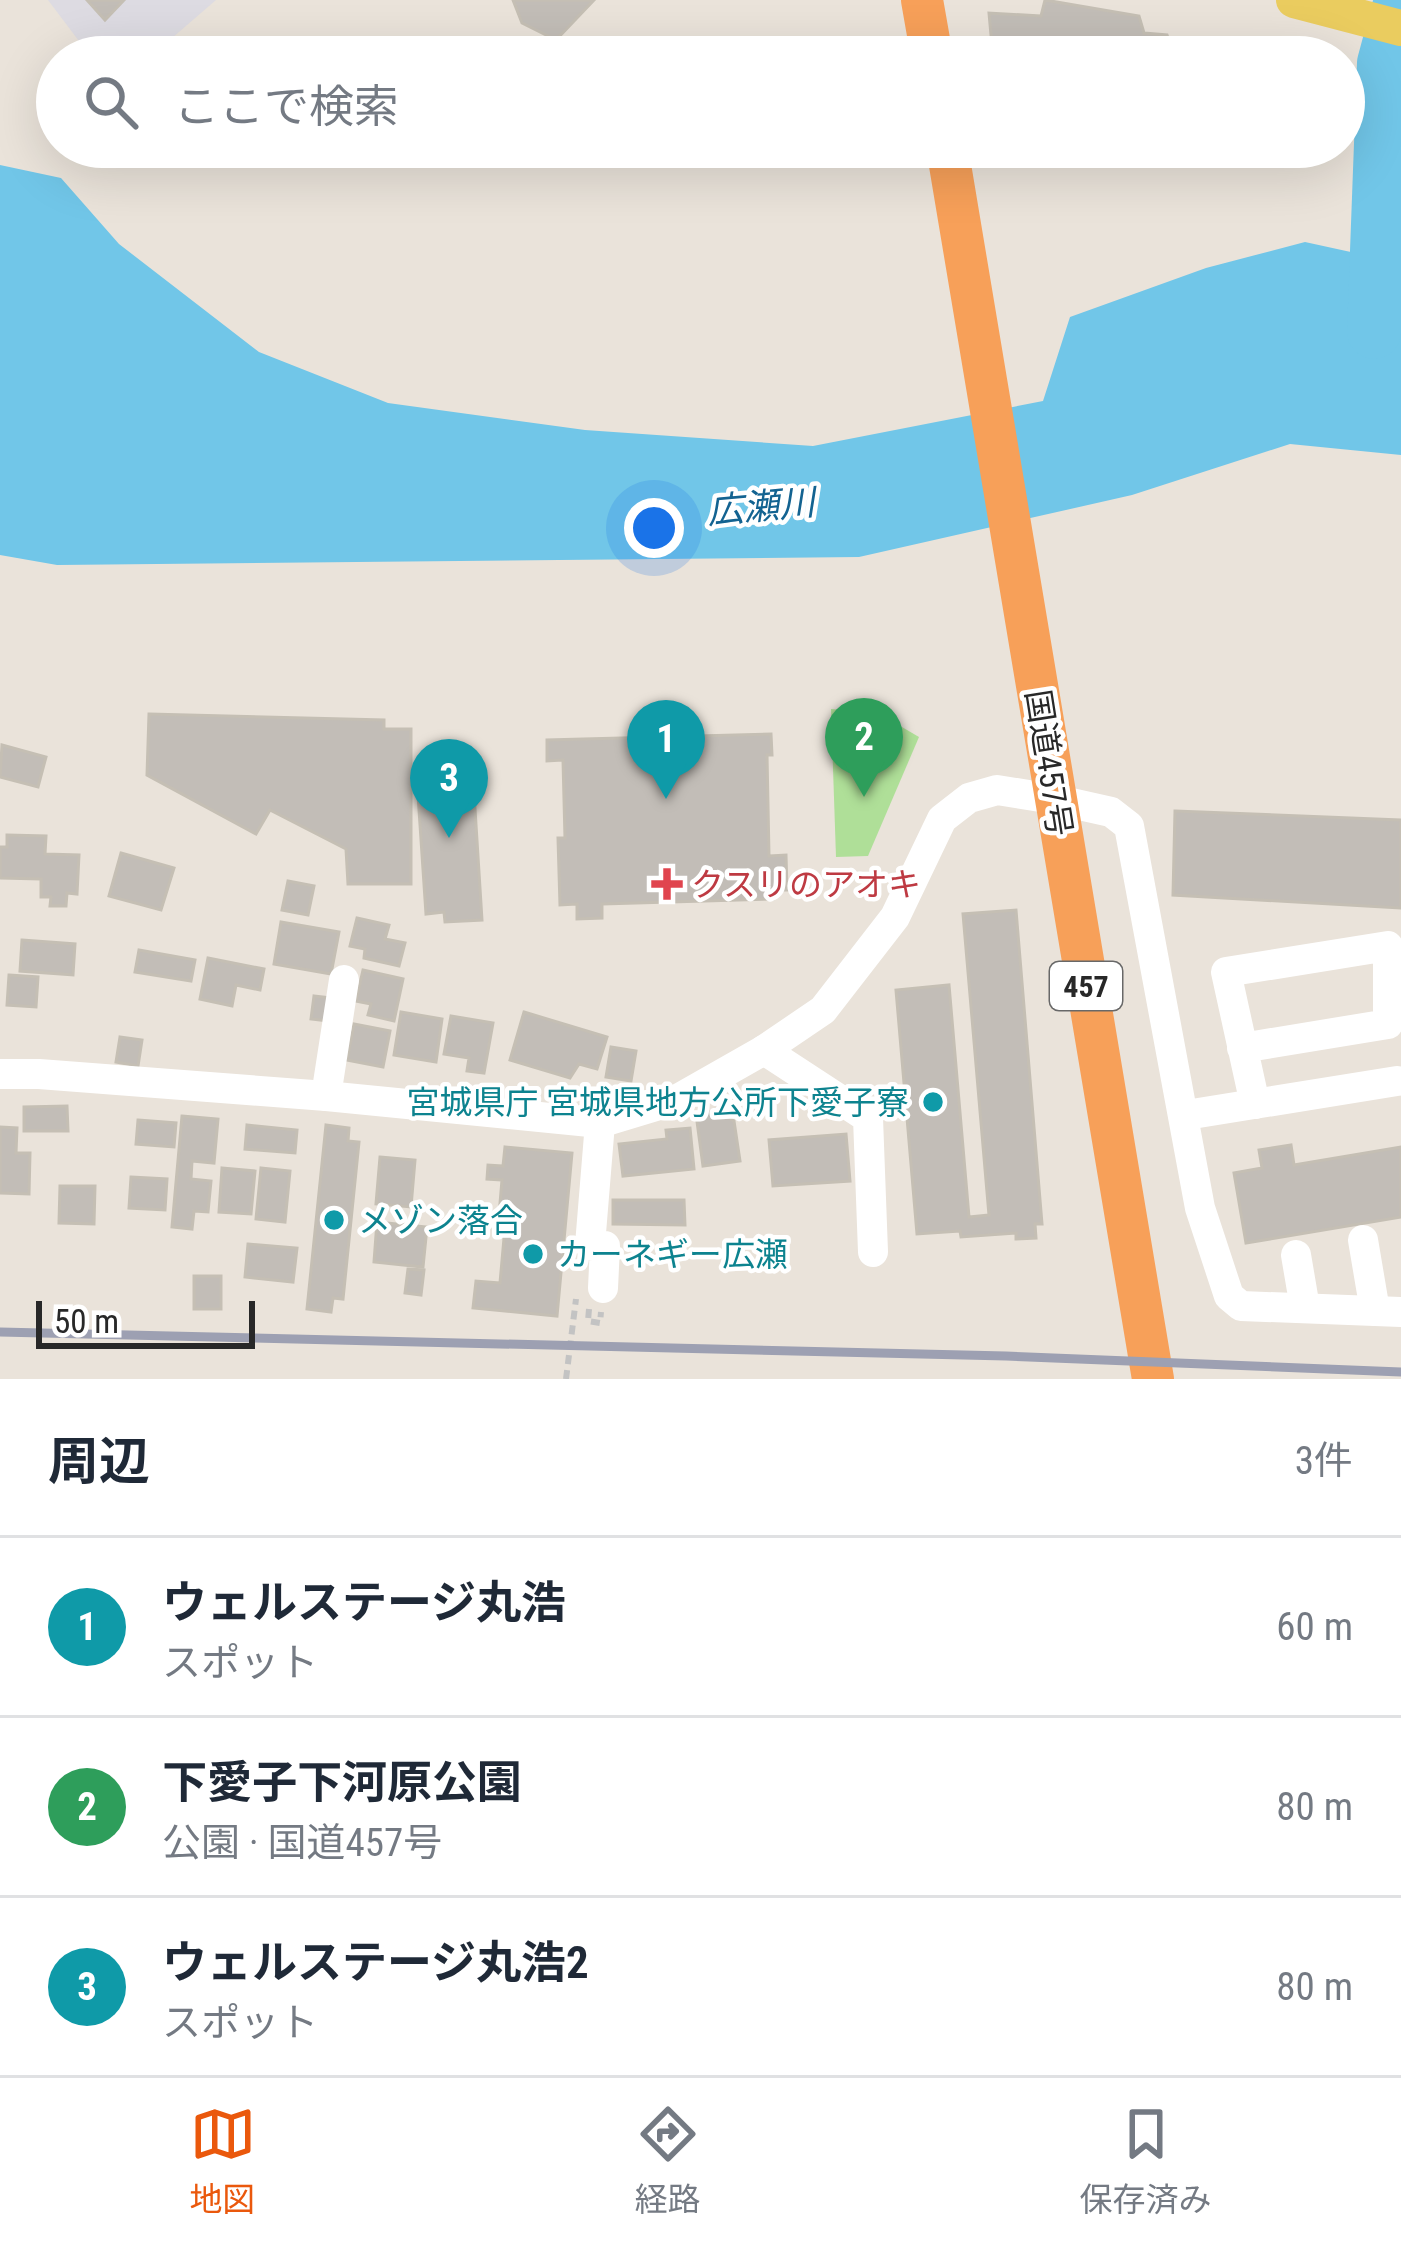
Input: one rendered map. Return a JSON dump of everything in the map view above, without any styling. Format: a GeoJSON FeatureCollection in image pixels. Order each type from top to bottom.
{"type":"FeatureCollection","features":[{"type":"Feature","properties":{"kind":"highway"},"geometry":{"type":"LineString","coordinates":[[922,0],[928,36]]}},
{"type":"Feature","properties":{"kind":"highway","name":"国道457号"},"geometry":{"type":"LineString","coordinates":[[950,168],[1150,1362]]}},
{"type":"Feature","properties":{"kind":"main road"},"geometry":{"type":"LineString","coordinates":[[1297,1],[1401,28]]}},
{"type":"Feature","properties":{"kind":"street"},"geometry":{"type":"LineString","coordinates":[[0,1074],[326,1096],[600,1123],[676,1100],[770,1056],[823,1010],[895,917],[943,819],[969,798],[997,790],[1111,812],[1130,826],[1200,1208],[1229,1296],[1241,1306],[1388,1311],[1364,1240]]}},
{"type":"Feature","properties":{"kind":"street"},"geometry":{"type":"LineString","coordinates":[[1242,1048],[1388,1024],[1388,946],[1226,972],[1242,1048],[1255,1104]]}},
{"type":"Feature","properties":{"kind":"street"},"geometry":{"type":"LineString","coordinates":[[326,1096],[344,980]]}},
{"type":"Feature","properties":{"kind":"street"},"geometry":{"type":"LineString","coordinates":[[770,1056],[868,1118],[874,1252]]}},
{"type":"Feature","properties":{"kind":"street"},"geometry":{"type":"LineString","coordinates":[[1186,1115],[1397,1082]]}},
{"type":"Feature","properties":{"kind":"street"},"geometry":{"type":"LineString","coordinates":[[600,1123],[590,1245],[605,1246],[603,1288]]}},
{"type":"Feature","properties":{"kind":"street"},"geometry":{"type":"LineString","coordinates":[[1296,1256],[1305,1308]]}},
{"type":"Feature","properties":{"kind":"shaded area"},"geometry":{"type":"Polygon","coordinates":[[[48,0],[216,0],[174,36],[75,36],[48,0]]]}},
{"type":"Feature","properties":{"kind":"green space"},"geometry":{"type":"Polygon","coordinates":[[[831,709],[878,713],[919,737],[868,856],[836,857],[831,709]]]}},
{"type":"Feature","properties":{"kind":"water","name":"広瀬川"},"geometry":{"type":"Polygon","coordinates":[[[0,165],[61,178],[119,244],[259,352],[388,403],[585,430],[813,446],[1043,401],[1070,317],[1206,268],[1305,242],[1401,263],[1401,455],[1290,444],[1132,495],[859,557],[57,565],[0,555],[0,165]]]}},
{"type":"Feature","properties":{"kind":"building"},"geometry":{"type":"Polygon","coordinates":[[[87,0],[124,0],[105,20],[87,0]]]}},
{"type":"Feature","properties":{"kind":"building"},"geometry":{"type":"Polygon","coordinates":[[[513,0],[594,0],[560,36],[548,36],[522,23],[513,0]]]}},
{"type":"Feature","properties":{"kind":"building"},"geometry":{"type":"Polygon","coordinates":[[[1045,0],[1139,16],[1144,33],[1167,36],[991,36],[989,13],[1041,16],[1045,0]]]}},
{"type":"Feature","properties":{"kind":"building"},"geometry":{"type":"Polygon","coordinates":[[[149,714],[384,720],[384,729],[411,729],[411,884],[348,884],[346,849],[270,810],[256,834],[147,775],[149,714]]]}},
{"type":"Feature","properties":{"kind":"building"},"geometry":{"type":"Polygon","coordinates":[[[771,734],[772,755],[767,755],[769,856],[786,855],[787,890],[773,890],[773,899],[602,904],[602,918],[577,919],[577,904],[560,905],[558,838],[565,838],[563,760],[547,761],[547,740],[771,734]]]}},
{"type":"Feature","properties":{"kind":"building"},"geometry":{"type":"Polygon","coordinates":[[[2,745],[46,757],[38,787],[0,777],[2,745]]]}},
{"type":"Feature","properties":{"kind":"building"},"geometry":{"type":"Polygon","coordinates":[[[472,761],[482,920],[445,922],[444,912],[426,914],[416,765],[472,761]]]}},
{"type":"Feature","properties":{"kind":"building"},"geometry":{"type":"Polygon","coordinates":[[[1175,811],[1401,820],[1401,908],[1173,895],[1175,811]]]}},
{"type":"Feature","properties":{"kind":"building"},"geometry":{"type":"Polygon","coordinates":[[[7,835],[46,836],[45,854],[79,855],[77,894],[67,893],[66,906],[50,906],[51,897],[41,897],[41,879],[0,878],[0,847],[7,847],[7,835]]]}},
{"type":"Feature","properties":{"kind":"building"},"geometry":{"type":"Polygon","coordinates":[[[121,853],[174,868],[161,910],[109,896],[121,853]]]}},
{"type":"Feature","properties":{"kind":"building"},"geometry":{"type":"Polygon","coordinates":[[[288,881],[314,886],[308,915],[282,910],[288,881]]]}},
{"type":"Feature","properties":{"kind":"building","name":"宮城県庁 宮城県地方公所下愛子寮"},"geometry":{"type":"Polygon","coordinates":[[[1016,910],[1042,1224],[1035,1224],[1036,1238],[1016,1239],[1016,1233],[961,1237],[960,1231],[917,1234],[896,990],[949,985],[969,1217],[989,1215],[963,914],[1016,910]]]}},
{"type":"Feature","properties":{"kind":"building"},"geometry":{"type":"Polygon","coordinates":[[[357,918],[389,925],[385,939],[405,943],[399,966],[364,958],[365,949],[350,946],[357,918]]]}},
{"type":"Feature","properties":{"kind":"building"},"geometry":{"type":"Polygon","coordinates":[[[281,922],[339,932],[331,974],[274,964],[281,922]]]}},
{"type":"Feature","properties":{"kind":"building"},"geometry":{"type":"Polygon","coordinates":[[[22,940],[75,944],[73,975],[20,971],[22,940]]]}},
{"type":"Feature","properties":{"kind":"building"},"geometry":{"type":"Polygon","coordinates":[[[139,950],[195,960],[191,981],[135,972],[139,950]]]}},
{"type":"Feature","properties":{"kind":"building"},"geometry":{"type":"Polygon","coordinates":[[[208,958],[264,969],[260,990],[236,985],[232,1006],[200,999],[208,958]]]}},
{"type":"Feature","properties":{"kind":"building"},"geometry":{"type":"Polygon","coordinates":[[[363,970],[403,979],[394,1021],[368,1015],[371,1004],[356,1001],[363,970]]]}},
{"type":"Feature","properties":{"kind":"building"},"geometry":{"type":"Polygon","coordinates":[[[9,975],[38,977],[36,1007],[7,1005],[9,975]]]}},
{"type":"Feature","properties":{"kind":"building"},"geometry":{"type":"Polygon","coordinates":[[[314,996],[332,998],[329,1021],[311,1019],[314,996]]]}},
{"type":"Feature","properties":{"kind":"building"},"geometry":{"type":"Polygon","coordinates":[[[401,1012],[442,1019],[436,1062],[394,1055],[401,1012]]]}},
{"type":"Feature","properties":{"kind":"building"},"geometry":{"type":"Polygon","coordinates":[[[524,1012],[607,1037],[597,1069],[579,1064],[570,1078],[510,1060],[524,1012]]]}},
{"type":"Feature","properties":{"kind":"building"},"geometry":{"type":"Polygon","coordinates":[[[451,1016],[493,1023],[484,1073],[467,1071],[469,1058],[444,1054],[451,1016]]]}},
{"type":"Feature","properties":{"kind":"building"},"geometry":{"type":"Polygon","coordinates":[[[354,1024],[390,1031],[383,1067],[347,1060],[354,1024]]]}},
{"type":"Feature","properties":{"kind":"building"},"geometry":{"type":"Polygon","coordinates":[[[120,1037],[142,1040],[138,1066],[116,1062],[120,1037]]]}},
{"type":"Feature","properties":{"kind":"building"},"geometry":{"type":"Polygon","coordinates":[[[611,1047],[636,1051],[631,1081],[606,1077],[611,1047]]]}},
{"type":"Feature","properties":{"kind":"building"},"geometry":{"type":"Polygon","coordinates":[[[67,1106],[68,1131],[24,1131],[24,1107],[67,1106]]]}},
{"type":"Feature","properties":{"kind":"building"},"geometry":{"type":"Polygon","coordinates":[[[717,1111],[734,1121],[740,1161],[703,1166],[696,1114],[717,1111]]]}},
{"type":"Feature","properties":{"kind":"building"},"geometry":{"type":"Polygon","coordinates":[[[182,1116],[218,1119],[214,1163],[192,1161],[191,1179],[211,1181],[208,1212],[194,1211],[192,1229],[172,1227],[182,1116]]]}},
{"type":"Feature","properties":{"kind":"building"},"geometry":{"type":"Polygon","coordinates":[[[138,1120],[176,1123],[174,1147],[136,1144],[138,1120]]]}},
{"type":"Feature","properties":{"kind":"building"},"geometry":{"type":"Polygon","coordinates":[[[247,1125],[297,1130],[295,1153],[245,1149],[247,1125]]]}},
{"type":"Feature","properties":{"kind":"building","name":"メゾン落合"},"geometry":{"type":"Polygon","coordinates":[[[326,1125],[349,1128],[348,1141],[359,1142],[343,1299],[333,1298],[331,1312],[307,1309],[326,1125]]]}},
{"type":"Feature","properties":{"kind":"building"},"geometry":{"type":"Polygon","coordinates":[[[0,1127],[17,1128],[16,1153],[30,1153],[29,1194],[0,1193],[0,1127]]]}},
{"type":"Feature","properties":{"kind":"building"},"geometry":{"type":"Polygon","coordinates":[[[690,1128],[694,1169],[623,1176],[619,1144],[667,1139],[666,1130],[690,1128]]]}},
{"type":"Feature","properties":{"kind":"building"},"geometry":{"type":"Polygon","coordinates":[[[846,1134],[850,1181],[773,1186],[769,1140],[846,1134]]]}},
{"type":"Feature","properties":{"kind":"building"},"geometry":{"type":"Polygon","coordinates":[[[1291,1145],[1294,1165],[1401,1147],[1401,1217],[1246,1243],[1234,1173],[1262,1168],[1259,1150],[1291,1145]]]}},
{"type":"Feature","properties":{"kind":"building","name":"カーネギー広瀬"},"geometry":{"type":"Polygon","coordinates":[[[505,1147],[572,1153],[557,1316],[473,1308],[476,1281],[500,1283],[505,1227],[498,1227],[502,1180],[487,1179],[488,1165],[503,1166],[505,1147]]]}},
{"type":"Feature","properties":{"kind":"building"},"geometry":{"type":"Polygon","coordinates":[[[380,1157],[415,1160],[411,1207],[376,1204],[380,1157]]]}},
{"type":"Feature","properties":{"kind":"building"},"geometry":{"type":"Polygon","coordinates":[[[222,1168],[255,1171],[251,1214],[219,1212],[222,1168]]]}},
{"type":"Feature","properties":{"kind":"building"},"geometry":{"type":"Polygon","coordinates":[[[261,1168],[290,1171],[285,1222],[256,1219],[261,1168]]]}},
{"type":"Feature","properties":{"kind":"building"},"geometry":{"type":"Polygon","coordinates":[[[131,1177],[167,1179],[165,1210],[129,1208],[131,1177]]]}},
{"type":"Feature","properties":{"kind":"building"},"geometry":{"type":"Polygon","coordinates":[[[60,1186],[95,1186],[94,1224],[59,1223],[60,1186]]]}},
{"type":"Feature","properties":{"kind":"building"},"geometry":{"type":"Polygon","coordinates":[[[613,1200],[684,1200],[685,1225],[613,1224],[613,1200]]]}},
{"type":"Feature","properties":{"kind":"building"},"geometry":{"type":"Polygon","coordinates":[[[377,1222],[427,1227],[423,1267],[374,1262],[377,1222]]]}},
{"type":"Feature","properties":{"kind":"building"},"geometry":{"type":"Polygon","coordinates":[[[248,1244],[297,1248],[293,1282],[245,1277],[248,1244]]]}},
{"type":"Feature","properties":{"kind":"building"},"geometry":{"type":"Polygon","coordinates":[[[408,1269],[424,1270],[421,1295],[405,1293],[408,1269]]]}},
{"type":"Feature","properties":{"kind":"building"},"geometry":{"type":"Polygon","coordinates":[[[194,1276],[221,1276],[221,1309],[194,1309],[194,1276]]]}},
{"type":"Feature","properties":{"kind":"waterway"},"geometry":{"type":"LineString","coordinates":[[1374,332],[1384,63],[1401,0]]}},
{"type":"Feature","properties":{"kind":"railway"},"geometry":{"type":"LineString","coordinates":[[0,1332],[1006,1356],[1401,1372]]}},
{"type":"Feature","properties":{"kind":"place","name":"下愛子下河原公園"},"geometry":{"type":"Point","coordinates":[864,797]}},
{"type":"Feature","properties":{"kind":"place","name":"ウェルステージ丸浩"},"geometry":{"type":"Point","coordinates":[666,799]}},
{"type":"Feature","properties":{"kind":"place","name":"ウェルステージ丸浩2"},"geometry":{"type":"Point","coordinates":[449,838]}},
{"type":"Feature","properties":{"kind":"place","name":"クスリのアオキ"},"geometry":{"type":"Point","coordinates":[667,884]}},
{"type":"Feature","properties":{"kind":"place","name":"宮城県庁 宮城県地方公所下愛子寮"},"geometry":{"type":"Point","coordinates":[933,1102]}},
{"type":"Feature","properties":{"kind":"place","name":"メゾン落合"},"geometry":{"type":"Point","coordinates":[334,1220]}},
{"type":"Feature","properties":{"kind":"place","name":"カーネギー広瀬"},"geometry":{"type":"Point","coordinates":[533,1254]}}]}
